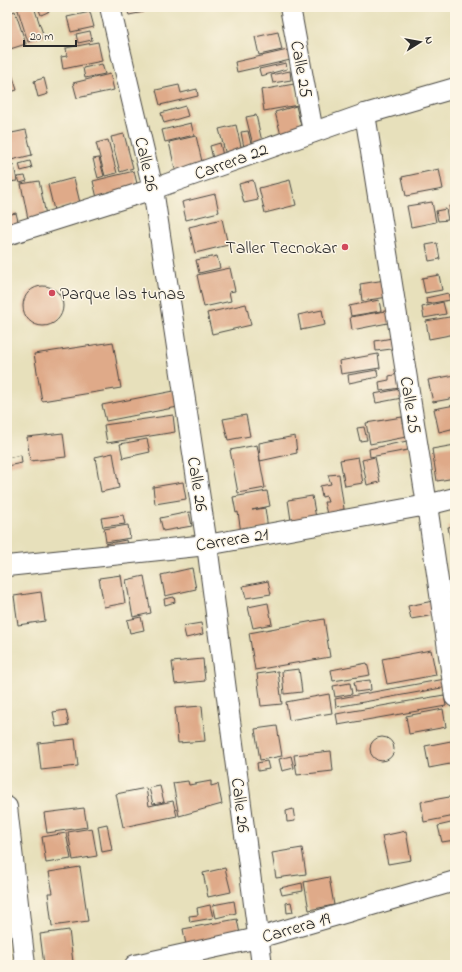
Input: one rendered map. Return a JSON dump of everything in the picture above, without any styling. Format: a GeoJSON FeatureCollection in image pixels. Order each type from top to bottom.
{"type":"FeatureCollection","features":[{"type":"Feature","properties":{"kind":"street","name":"Calle 26"},"geometry":{"type":"LineString","coordinates":[[110,7],[153,189],[207,545],[262,965]]}},
{"type":"Feature","properties":{"kind":"street","name":"Calle 25"},"geometry":{"type":"LineString","coordinates":[[290,7],[313,132]]}},
{"type":"Feature","properties":{"kind":"street","name":"Carrera 22"},"geometry":{"type":"LineString","coordinates":[[7,235],[153,189],[365,114],[455,88]]}},
{"type":"Feature","properties":{"kind":"street","name":"Calle 25"},"geometry":{"type":"LineString","coordinates":[[365,114],[427,505],[455,697]]}},
{"type":"Feature","properties":{"kind":"street","name":"Carrera 21"},"geometry":{"type":"LineString","coordinates":[[7,566],[207,545],[427,505],[455,498]]}},
{"type":"Feature","properties":{"kind":"street"},"geometry":{"type":"LineString","coordinates":[[7,807],[25,965]]}},
{"type":"Feature","properties":{"kind":"street","name":"Carrera 19"},"geometry":{"type":"LineString","coordinates":[[135,965],[258,938],[455,881]]}},
{"type":"Feature","properties":{"kind":"building"},"geometry":{"type":"Polygon","coordinates":[[[17,7],[34,7],[44,37],[28,42],[17,7]]]}},
{"type":"Feature","properties":{"kind":"building"},"geometry":{"type":"Polygon","coordinates":[[[38,7],[48,7],[50,11],[41,15],[38,7]]]}},
{"type":"Feature","properties":{"kind":"building"},"geometry":{"type":"Polygon","coordinates":[[[126,7],[143,7],[144,12],[129,15],[126,7]]]}},
{"type":"Feature","properties":{"kind":"building"},"geometry":{"type":"Polygon","coordinates":[[[15,11],[26,44],[7,50],[7,14],[15,11]]]}},
{"type":"Feature","properties":{"kind":"building"},"geometry":{"type":"Polygon","coordinates":[[[90,12],[94,27],[71,32],[67,17],[90,12]]]}},
{"type":"Feature","properties":{"kind":"building"},"geometry":{"type":"Polygon","coordinates":[[[90,31],[92,40],[78,43],[76,34],[90,31]]]}},
{"type":"Feature","properties":{"kind":"building"},"geometry":{"type":"Polygon","coordinates":[[[278,32],[282,50],[259,55],[255,37],[278,32]]]}},
{"type":"Feature","properties":{"kind":"building"},"geometry":{"type":"Polygon","coordinates":[[[98,42],[102,61],[63,69],[61,57],[67,56],[66,48],[98,42]]]}},
{"type":"Feature","properties":{"kind":"building"},"geometry":{"type":"Polygon","coordinates":[[[292,49],[295,59],[237,72],[235,62],[292,49]]]}},
{"type":"Feature","properties":{"kind":"building"},"geometry":{"type":"Polygon","coordinates":[[[286,63],[287,69],[261,76],[259,69],[286,63]]]}},
{"type":"Feature","properties":{"kind":"building"},"geometry":{"type":"Polygon","coordinates":[[[102,64],[105,74],[85,78],[83,68],[102,64]]]}},
{"type":"Feature","properties":{"kind":"building"},"geometry":{"type":"Polygon","coordinates":[[[11,71],[17,90],[7,93],[7,73],[11,71]]]}},
{"type":"Feature","properties":{"kind":"building"},"geometry":{"type":"Polygon","coordinates":[[[290,71],[291,80],[273,83],[271,75],[290,71]]]}},
{"type":"Feature","properties":{"kind":"building"},"geometry":{"type":"Polygon","coordinates":[[[110,74],[114,90],[77,98],[73,83],[110,74]]]}},
{"type":"Feature","properties":{"kind":"building"},"geometry":{"type":"Polygon","coordinates":[[[44,78],[48,94],[38,97],[34,81],[44,78]]]}},
{"type":"Feature","properties":{"kind":"building"},"geometry":{"type":"Polygon","coordinates":[[[294,84],[298,105],[264,111],[261,90],[294,84]]]}},
{"type":"Feature","properties":{"kind":"building"},"geometry":{"type":"Polygon","coordinates":[[[179,85],[181,93],[197,89],[198,96],[160,105],[156,90],[179,85]]]}},
{"type":"Feature","properties":{"kind":"building"},"geometry":{"type":"Polygon","coordinates":[[[185,106],[188,116],[164,123],[161,113],[185,106]]]}},
{"type":"Feature","properties":{"kind":"building"},"geometry":{"type":"Polygon","coordinates":[[[296,106],[303,134],[282,139],[275,112],[296,106]]]}},
{"type":"Feature","properties":{"kind":"building"},"geometry":{"type":"Polygon","coordinates":[[[256,115],[263,146],[254,149],[246,117],[256,115]]]}},
{"type":"Feature","properties":{"kind":"building"},"geometry":{"type":"Polygon","coordinates":[[[191,123],[194,135],[165,142],[162,130],[191,123]]]}},
{"type":"Feature","properties":{"kind":"building"},"geometry":{"type":"Polygon","coordinates":[[[236,125],[243,155],[227,159],[219,129],[236,125]]]}},
{"type":"Feature","properties":{"kind":"building"},"geometry":{"type":"Polygon","coordinates":[[[26,130],[32,155],[7,161],[7,134],[26,130]]]}},
{"type":"Feature","properties":{"kind":"building"},"geometry":{"type":"Polygon","coordinates":[[[248,131],[253,152],[245,153],[241,132],[248,131]]]}},
{"type":"Feature","properties":{"kind":"building"},"geometry":{"type":"Polygon","coordinates":[[[124,134],[133,168],[120,172],[111,137],[124,134]]]}},
{"type":"Feature","properties":{"kind":"building"},"geometry":{"type":"Polygon","coordinates":[[[196,136],[204,170],[177,178],[169,142],[196,136]]]}},
{"type":"Feature","properties":{"kind":"building"},"geometry":{"type":"Polygon","coordinates":[[[108,140],[117,173],[105,176],[96,143],[108,140]]]}},
{"type":"Feature","properties":{"kind":"building"},"geometry":{"type":"Polygon","coordinates":[[[220,143],[224,160],[214,163],[210,146],[220,143]]]}},
{"type":"Feature","properties":{"kind":"building"},"geometry":{"type":"Polygon","coordinates":[[[99,158],[104,176],[98,178],[93,159],[99,158]]]}},
{"type":"Feature","properties":{"kind":"building"},"geometry":{"type":"Polygon","coordinates":[[[30,161],[32,168],[21,171],[19,164],[30,161]]]}},
{"type":"Feature","properties":{"kind":"building"},"geometry":{"type":"Polygon","coordinates":[[[14,165],[17,181],[8,182],[7,166],[14,165]]]}},
{"type":"Feature","properties":{"kind":"building"},"geometry":{"type":"Polygon","coordinates":[[[439,169],[443,189],[406,196],[402,177],[439,169]]]}},
{"type":"Feature","properties":{"kind":"building"},"geometry":{"type":"Polygon","coordinates":[[[134,171],[138,188],[97,198],[93,181],[134,171]]]}},
{"type":"Feature","properties":{"kind":"building"},"geometry":{"type":"Polygon","coordinates":[[[25,176],[27,181],[20,183],[18,177],[25,176]]]}},
{"type":"Feature","properties":{"kind":"building"},"geometry":{"type":"Polygon","coordinates":[[[74,178],[80,203],[54,210],[48,185],[74,178]]]}},
{"type":"Feature","properties":{"kind":"building"},"geometry":{"type":"Polygon","coordinates":[[[253,180],[258,200],[244,203],[239,184],[253,180]]]}},
{"type":"Feature","properties":{"kind":"building"},"geometry":{"type":"Polygon","coordinates":[[[290,180],[296,205],[265,213],[259,188],[290,180]]]}},
{"type":"Feature","properties":{"kind":"building"},"geometry":{"type":"Polygon","coordinates":[[[39,181],[46,215],[28,219],[21,184],[39,181]]]}},
{"type":"Feature","properties":{"kind":"building"},"geometry":{"type":"Polygon","coordinates":[[[215,194],[219,212],[186,220],[182,202],[215,194]]]}},
{"type":"Feature","properties":{"kind":"building"},"geometry":{"type":"Polygon","coordinates":[[[432,202],[436,222],[411,227],[407,206],[432,202]]]}},
{"type":"Feature","properties":{"kind":"building"},"geometry":{"type":"Polygon","coordinates":[[[455,205],[455,221],[452,221],[449,206],[455,205]]]}},
{"type":"Feature","properties":{"kind":"building"},"geometry":{"type":"Polygon","coordinates":[[[446,209],[448,220],[438,221],[436,211],[446,209]]]}},
{"type":"Feature","properties":{"kind":"building"},"geometry":{"type":"Polygon","coordinates":[[[16,213],[19,225],[8,228],[7,215],[16,213]]]}},
{"type":"Feature","properties":{"kind":"building"},"geometry":{"type":"Polygon","coordinates":[[[222,219],[228,245],[195,253],[189,227],[222,219]]]}},
{"type":"Feature","properties":{"kind":"building"},"geometry":{"type":"Polygon","coordinates":[[[437,243],[440,259],[429,261],[426,245],[437,243]]]}},
{"type":"Feature","properties":{"kind":"building"},"geometry":{"type":"Polygon","coordinates":[[[217,256],[220,268],[199,273],[196,260],[217,256]]]}},
{"type":"Feature","properties":{"kind":"building"},"geometry":{"type":"Polygon","coordinates":[[[230,268],[235,291],[229,292],[231,301],[204,307],[197,275],[230,268]]]}},
{"type":"Feature","properties":{"kind":"building"},"geometry":{"type":"Polygon","coordinates":[[[439,275],[442,290],[425,293],[422,278],[439,275]]]}},
{"type":"Feature","properties":{"kind":"building"},"geometry":{"type":"Polygon","coordinates":[[[385,280],[388,297],[362,301],[360,284],[385,280]]]}},
{"type":"Feature","properties":{"kind":"building"},"geometry":{"type":"Polygon","coordinates":[[[43,286],[57,292],[63,306],[57,320],[43,326],[29,320],[23,306],[29,292],[43,286]]]}},
{"type":"Feature","properties":{"kind":"building"},"geometry":{"type":"Polygon","coordinates":[[[448,293],[450,300],[427,304],[426,298],[448,293]]]}},
{"type":"Feature","properties":{"kind":"building"},"geometry":{"type":"Polygon","coordinates":[[[379,300],[381,311],[351,316],[349,306],[379,300]]]}},
{"type":"Feature","properties":{"kind":"building"},"geometry":{"type":"Polygon","coordinates":[[[443,302],[446,314],[424,318],[422,307],[443,302]]]}},
{"type":"Feature","properties":{"kind":"building"},"geometry":{"type":"Polygon","coordinates":[[[246,304],[251,325],[212,334],[207,313],[246,304]]]}},
{"type":"Feature","properties":{"kind":"building"},"geometry":{"type":"Polygon","coordinates":[[[322,310],[325,325],[301,330],[298,315],[322,310]]]}},
{"type":"Feature","properties":{"kind":"building"},"geometry":{"type":"Polygon","coordinates":[[[391,310],[393,322],[352,330],[350,317],[391,310]]]}},
{"type":"Feature","properties":{"kind":"building"},"geometry":{"type":"Polygon","coordinates":[[[455,316],[455,334],[429,339],[426,321],[455,316]]]}},
{"type":"Feature","properties":{"kind":"building"},"geometry":{"type":"Polygon","coordinates":[[[398,337],[399,348],[376,351],[375,341],[398,337]]]}},
{"type":"Feature","properties":{"kind":"building"},"geometry":{"type":"Polygon","coordinates":[[[113,342],[121,388],[42,401],[34,354],[113,342]]]}},
{"type":"Feature","properties":{"kind":"building"},"geometry":{"type":"Polygon","coordinates":[[[378,354],[380,368],[341,374],[339,361],[378,354]]]}},
{"type":"Feature","properties":{"kind":"building"},"geometry":{"type":"Polygon","coordinates":[[[377,370],[378,377],[349,383],[348,375],[377,370]]]}},
{"type":"Feature","properties":{"kind":"building"},"geometry":{"type":"Polygon","coordinates":[[[403,373],[406,387],[380,391],[379,382],[389,380],[389,376],[403,373]]]}},
{"type":"Feature","properties":{"kind":"building"},"geometry":{"type":"Polygon","coordinates":[[[455,375],[455,398],[433,402],[428,380],[455,375]]]}},
{"type":"Feature","properties":{"kind":"building"},"geometry":{"type":"Polygon","coordinates":[[[405,388],[407,397],[376,403],[374,394],[405,388]]]}},
{"type":"Feature","properties":{"kind":"building"},"geometry":{"type":"Polygon","coordinates":[[[179,390],[183,406],[106,421],[102,405],[179,390]]]}},
{"type":"Feature","properties":{"kind":"building"},"geometry":{"type":"Polygon","coordinates":[[[455,405],[455,428],[439,432],[434,409],[455,405]]]}},
{"type":"Feature","properties":{"kind":"building"},"geometry":{"type":"Polygon","coordinates":[[[173,415],[175,432],[107,443],[104,425],[173,415]]]}},
{"type":"Feature","properties":{"kind":"building"},"geometry":{"type":"Polygon","coordinates":[[[246,415],[250,436],[228,440],[223,419],[246,415]]]}},
{"type":"Feature","properties":{"kind":"building"},"geometry":{"type":"Polygon","coordinates":[[[402,417],[406,437],[370,444],[366,423],[402,417]]]}},
{"type":"Feature","properties":{"kind":"building"},"geometry":{"type":"Polygon","coordinates":[[[364,427],[367,440],[360,441],[357,428],[364,427]]]}},
{"type":"Feature","properties":{"kind":"building"},"geometry":{"type":"Polygon","coordinates":[[[63,433],[66,457],[30,461],[27,437],[63,433]]]}},
{"type":"Feature","properties":{"kind":"building"},"geometry":{"type":"Polygon","coordinates":[[[295,436],[297,453],[260,461],[259,443],[295,436]]]}},
{"type":"Feature","properties":{"kind":"building"},"geometry":{"type":"Polygon","coordinates":[[[147,439],[150,452],[123,458],[120,444],[147,439]]]}},
{"type":"Feature","properties":{"kind":"building"},"geometry":{"type":"Polygon","coordinates":[[[407,441],[408,450],[370,457],[369,449],[407,441]]]}},
{"type":"Feature","properties":{"kind":"building"},"geometry":{"type":"Polygon","coordinates":[[[257,445],[265,488],[238,493],[230,450],[257,445]]]}},
{"type":"Feature","properties":{"kind":"building"},"geometry":{"type":"Polygon","coordinates":[[[455,445],[455,478],[437,481],[432,449],[455,445]]]}},
{"type":"Feature","properties":{"kind":"building"},"geometry":{"type":"Polygon","coordinates":[[[113,453],[119,488],[101,492],[95,457],[113,453]]]}},
{"type":"Feature","properties":{"kind":"building"},"geometry":{"type":"Polygon","coordinates":[[[21,455],[22,463],[7,466],[7,458],[21,455]]]}},
{"type":"Feature","properties":{"kind":"building"},"geometry":{"type":"Polygon","coordinates":[[[358,457],[363,483],[345,486],[340,460],[358,457]]]}},
{"type":"Feature","properties":{"kind":"building"},"geometry":{"type":"Polygon","coordinates":[[[375,457],[380,482],[367,485],[362,460],[375,457]]]}},
{"type":"Feature","properties":{"kind":"building"},"geometry":{"type":"Polygon","coordinates":[[[339,474],[344,509],[327,514],[324,502],[328,502],[326,496],[322,497],[320,486],[331,484],[328,475],[339,474]]]}},
{"type":"Feature","properties":{"kind":"building"},"geometry":{"type":"Polygon","coordinates":[[[183,482],[186,499],[155,504],[153,487],[183,482]]]}},
{"type":"Feature","properties":{"kind":"building"},"geometry":{"type":"Polygon","coordinates":[[[267,491],[270,506],[252,510],[265,508],[268,529],[241,533],[238,512],[236,513],[233,497],[267,491]]]}},
{"type":"Feature","properties":{"kind":"building"},"geometry":{"type":"Polygon","coordinates":[[[312,496],[317,523],[292,527],[288,500],[312,496]]]}},
{"type":"Feature","properties":{"kind":"building"},"geometry":{"type":"Polygon","coordinates":[[[189,512],[192,526],[163,531],[160,518],[189,512]]]}},
{"type":"Feature","properties":{"kind":"building"},"geometry":{"type":"Polygon","coordinates":[[[123,515],[125,524],[103,527],[101,518],[123,515]]]}},
{"type":"Feature","properties":{"kind":"building"},"geometry":{"type":"Polygon","coordinates":[[[128,525],[130,538],[106,542],[104,529],[128,525]]]}},
{"type":"Feature","properties":{"kind":"building"},"geometry":{"type":"Polygon","coordinates":[[[455,526],[455,557],[454,558],[448,527],[455,526]]]}},
{"type":"Feature","properties":{"kind":"building"},"geometry":{"type":"Polygon","coordinates":[[[126,540],[128,550],[107,554],[105,544],[126,540]]]}},
{"type":"Feature","properties":{"kind":"building"},"geometry":{"type":"Polygon","coordinates":[[[192,568],[196,589],[165,596],[161,575],[192,568]]]}},
{"type":"Feature","properties":{"kind":"building"},"geometry":{"type":"Polygon","coordinates":[[[121,575],[125,603],[104,607],[99,578],[121,575]]]}},
{"type":"Feature","properties":{"kind":"building"},"geometry":{"type":"Polygon","coordinates":[[[144,576],[151,613],[133,617],[126,580],[144,576]]]}},
{"type":"Feature","properties":{"kind":"building"},"geometry":{"type":"Polygon","coordinates":[[[268,581],[271,594],[246,598],[243,586],[268,581]]]}},
{"type":"Feature","properties":{"kind":"building"},"geometry":{"type":"Polygon","coordinates":[[[41,592],[45,621],[18,625],[14,596],[41,592]]]}},
{"type":"Feature","properties":{"kind":"building"},"geometry":{"type":"Polygon","coordinates":[[[174,597],[175,602],[165,605],[164,599],[174,597]]]}},
{"type":"Feature","properties":{"kind":"building"},"geometry":{"type":"Polygon","coordinates":[[[433,601],[435,615],[411,619],[408,606],[433,601]]]}},
{"type":"Feature","properties":{"kind":"building"},"geometry":{"type":"Polygon","coordinates":[[[268,603],[272,624],[253,628],[248,607],[268,603]]]}},
{"type":"Feature","properties":{"kind":"building"},"geometry":{"type":"Polygon","coordinates":[[[141,617],[144,630],[130,633],[127,620],[141,617]]]}},
{"type":"Feature","properties":{"kind":"building"},"geometry":{"type":"Polygon","coordinates":[[[324,619],[330,657],[255,670],[249,633],[324,619]]]}},
{"type":"Feature","properties":{"kind":"building"},"geometry":{"type":"Polygon","coordinates":[[[201,623],[203,634],[186,638],[183,626],[201,623]]]}},
{"type":"Feature","properties":{"kind":"building"},"geometry":{"type":"Polygon","coordinates":[[[431,650],[436,675],[387,684],[382,659],[431,650]]]}},
{"type":"Feature","properties":{"kind":"building"},"geometry":{"type":"Polygon","coordinates":[[[203,659],[205,681],[175,684],[172,662],[203,659]]]}},
{"type":"Feature","properties":{"kind":"building"},"geometry":{"type":"Polygon","coordinates":[[[367,663],[370,675],[333,681],[331,670],[367,663]]]}},
{"type":"Feature","properties":{"kind":"building"},"geometry":{"type":"Polygon","coordinates":[[[299,669],[302,692],[284,694],[282,671],[299,669]]]}},
{"type":"Feature","properties":{"kind":"building"},"geometry":{"type":"Polygon","coordinates":[[[278,671],[282,704],[261,706],[257,674],[278,671]]]}},
{"type":"Feature","properties":{"kind":"building"},"geometry":{"type":"Polygon","coordinates":[[[445,679],[447,687],[336,707],[335,699],[445,679]]]}},
{"type":"Feature","properties":{"kind":"building"},"geometry":{"type":"Polygon","coordinates":[[[370,680],[371,690],[356,692],[354,682],[370,680]]]}},
{"type":"Feature","properties":{"kind":"building"},"geometry":{"type":"Polygon","coordinates":[[[350,683],[352,694],[335,697],[333,686],[350,683]]]}},
{"type":"Feature","properties":{"kind":"building"},"geometry":{"type":"Polygon","coordinates":[[[329,694],[332,713],[289,720],[286,702],[329,694]]]}},
{"type":"Feature","properties":{"kind":"building"},"geometry":{"type":"Polygon","coordinates":[[[444,695],[446,706],[338,725],[336,714],[444,695]]]}},
{"type":"Feature","properties":{"kind":"building"},"geometry":{"type":"Polygon","coordinates":[[[202,706],[205,741],[178,743],[175,708],[202,706]]]}},
{"type":"Feature","properties":{"kind":"building"},"geometry":{"type":"Polygon","coordinates":[[[443,709],[446,727],[409,734],[406,716],[443,709]]]}},
{"type":"Feature","properties":{"kind":"building"},"geometry":{"type":"Polygon","coordinates":[[[66,710],[69,725],[56,727],[53,712],[66,710]]]}},
{"type":"Feature","properties":{"kind":"building"},"geometry":{"type":"Polygon","coordinates":[[[277,726],[282,756],[260,760],[255,729],[277,726]]]}},
{"type":"Feature","properties":{"kind":"building"},"geometry":{"type":"Polygon","coordinates":[[[382,737],[387,738],[393,744],[393,754],[387,760],[382,761],[377,760],[371,754],[370,749],[371,744],[377,738],[382,737]]]}},
{"type":"Feature","properties":{"kind":"building"},"geometry":{"type":"Polygon","coordinates":[[[75,739],[78,766],[41,770],[38,743],[75,739]]]}},
{"type":"Feature","properties":{"kind":"building"},"geometry":{"type":"Polygon","coordinates":[[[451,741],[455,763],[429,768],[425,746],[451,741]]]}},
{"type":"Feature","properties":{"kind":"building"},"geometry":{"type":"Polygon","coordinates":[[[331,751],[333,771],[297,775],[294,755],[331,751]]]}},
{"type":"Feature","properties":{"kind":"building"},"geometry":{"type":"Polygon","coordinates":[[[291,756],[294,768],[282,771],[279,759],[291,756]]]}},
{"type":"Feature","properties":{"kind":"building"},"geometry":{"type":"Polygon","coordinates":[[[267,761],[269,769],[258,771],[257,763],[267,761]]]}},
{"type":"Feature","properties":{"kind":"building"},"geometry":{"type":"Polygon","coordinates":[[[188,781],[189,785],[211,781],[211,786],[218,784],[222,804],[179,816],[173,783],[188,781]]]}},
{"type":"Feature","properties":{"kind":"building"},"geometry":{"type":"Polygon","coordinates":[[[160,786],[164,802],[153,804],[149,788],[160,786]]]}},
{"type":"Feature","properties":{"kind":"building"},"geometry":{"type":"Polygon","coordinates":[[[146,788],[149,806],[173,801],[177,816],[123,827],[116,794],[146,788]]]}},
{"type":"Feature","properties":{"kind":"building"},"geometry":{"type":"Polygon","coordinates":[[[455,796],[455,816],[424,822],[421,802],[455,796]]]}},
{"type":"Feature","properties":{"kind":"building"},"geometry":{"type":"Polygon","coordinates":[[[84,808],[87,827],[47,833],[44,813],[84,808]]]}},
{"type":"Feature","properties":{"kind":"building"},"geometry":{"type":"Polygon","coordinates":[[[293,809],[295,821],[287,822],[286,811],[293,809]]]}},
{"type":"Feature","properties":{"kind":"building"},"geometry":{"type":"Polygon","coordinates":[[[455,822],[455,840],[442,842],[438,826],[455,822]]]}},
{"type":"Feature","properties":{"kind":"building"},"geometry":{"type":"Polygon","coordinates":[[[107,824],[112,850],[102,852],[98,826],[107,824]]]}},
{"type":"Feature","properties":{"kind":"building"},"geometry":{"type":"Polygon","coordinates":[[[92,828],[97,856],[73,860],[68,832],[92,828]]]}},
{"type":"Feature","properties":{"kind":"building"},"geometry":{"type":"Polygon","coordinates":[[[406,831],[411,860],[388,864],[382,836],[406,831]]]}},
{"type":"Feature","properties":{"kind":"building"},"geometry":{"type":"Polygon","coordinates":[[[66,833],[71,859],[46,863],[42,837],[66,833]]]}},
{"type":"Feature","properties":{"kind":"building"},"geometry":{"type":"Polygon","coordinates":[[[302,848],[306,874],[276,878],[272,853],[302,848]]]}},
{"type":"Feature","properties":{"kind":"building"},"geometry":{"type":"Polygon","coordinates":[[[80,867],[88,921],[52,926],[48,893],[53,893],[49,872],[80,867]]]}},
{"type":"Feature","properties":{"kind":"building"},"geometry":{"type":"Polygon","coordinates":[[[225,868],[231,892],[208,897],[203,873],[225,868]]]}},
{"type":"Feature","properties":{"kind":"building"},"geometry":{"type":"Polygon","coordinates":[[[329,877],[334,905],[309,910],[304,882],[329,877]]]}},
{"type":"Feature","properties":{"kind":"building"},"geometry":{"type":"Polygon","coordinates":[[[302,883],[303,891],[282,895],[280,888],[302,883]]]}},
{"type":"Feature","properties":{"kind":"building"},"geometry":{"type":"Polygon","coordinates":[[[234,901],[236,913],[216,918],[213,905],[234,901]]]}},
{"type":"Feature","properties":{"kind":"building"},"geometry":{"type":"Polygon","coordinates":[[[291,902],[293,912],[287,913],[286,903],[291,902]]]}},
{"type":"Feature","properties":{"kind":"building"},"geometry":{"type":"Polygon","coordinates":[[[210,905],[213,918],[190,922],[189,916],[198,915],[197,908],[210,905]]]}},
{"type":"Feature","properties":{"kind":"building"},"geometry":{"type":"Polygon","coordinates":[[[237,919],[241,939],[187,950],[183,929],[237,919]]]}},
{"type":"Feature","properties":{"kind":"building"},"geometry":{"type":"Polygon","coordinates":[[[69,930],[73,962],[44,965],[40,934],[69,930]]]}},
{"type":"Feature","properties":{"kind":"place","name":"Taller Tecnokar"},"geometry":{"type":"Point","coordinates":[345,247]}},
{"type":"Feature","properties":{"kind":"place","name":"Parque las tunas"},"geometry":{"type":"Point","coordinates":[52,293]}}]}
